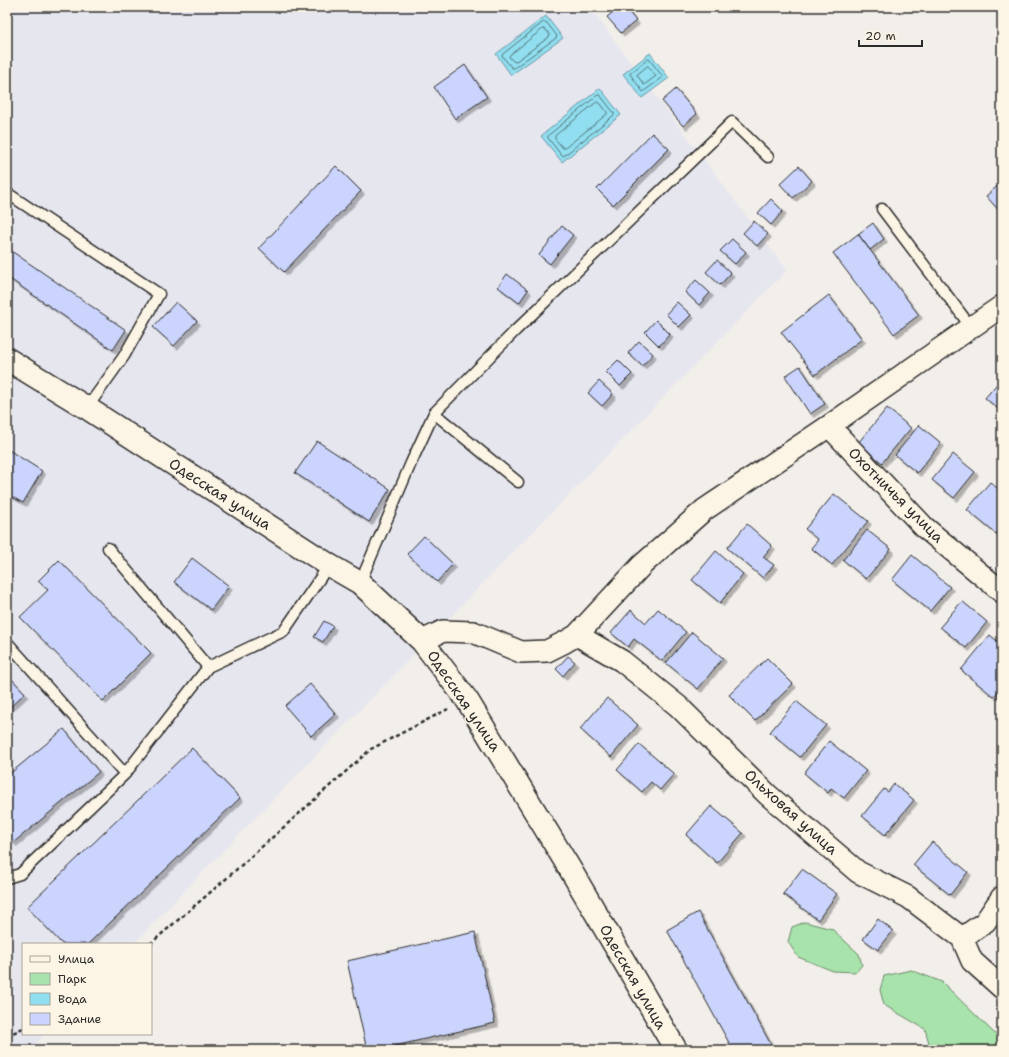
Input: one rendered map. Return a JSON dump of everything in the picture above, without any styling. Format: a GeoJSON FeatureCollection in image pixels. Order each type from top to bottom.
{"type":"FeatureCollection","features":[{"type":"Feature","properties":{"kind":"main road","name":"Одесская улица"},"geometry":{"type":"LineString","coordinates":[[7,359],[87,408],[360,583],[422,641],[467,700],[570,869],[676,1050]]}},
{"type":"Feature","properties":{"kind":"street"},"geometry":{"type":"LineString","coordinates":[[422,641],[443,631],[473,632],[521,652],[547,651],[577,635],[642,565],[704,510],[829,426],[1002,306]]}},
{"type":"Feature","properties":{"kind":"street","name":"Охотничья улица"},"geometry":{"type":"LineString","coordinates":[[829,426],[924,527],[1002,592]]}},
{"type":"Feature","properties":{"kind":"street","name":"Ольховая улица"},"geometry":{"type":"LineString","coordinates":[[577,635],[622,661],[678,706],[768,795],[858,872],[908,897],[962,938],[972,961],[1002,988]]}},
{"type":"Feature","properties":{"kind":"street"},"geometry":{"type":"LineString","coordinates":[[962,938],[985,922],[1002,897]]}},
{"type":"Feature","properties":{"kind":"lane"},"geometry":{"type":"LineString","coordinates":[[360,583],[434,413],[516,330],[732,122],[768,157]]}},
{"type":"Feature","properties":{"kind":"lane"},"geometry":{"type":"LineString","coordinates":[[7,193],[159,294],[124,356],[87,408]]}},
{"type":"Feature","properties":{"kind":"lane"},"geometry":{"type":"LineString","coordinates":[[882,209],[971,327]]}},
{"type":"Feature","properties":{"kind":"lane"},"geometry":{"type":"LineString","coordinates":[[434,413],[518,482]]}},
{"type":"Feature","properties":{"kind":"lane"},"geometry":{"type":"LineString","coordinates":[[108,548],[208,667]]}},
{"type":"Feature","properties":{"kind":"lane"},"geometry":{"type":"LineString","coordinates":[[7,878],[20,874],[125,774],[208,667],[284,631],[330,565]]}},
{"type":"Feature","properties":{"kind":"lane"},"geometry":{"type":"LineString","coordinates":[[7,642],[125,774]]}},
{"type":"Feature","properties":{"kind":"path"},"geometry":{"type":"LineString","coordinates":[[151,943],[371,749],[467,700]]}},
{"type":"Feature","properties":{"kind":"path"},"geometry":{"type":"LineString","coordinates":[[7,1036],[22,1028]]}},
{"type":"Feature","properties":{"kind":"shaded area"},"geometry":{"type":"Polygon","coordinates":[[[7,7],[589,7],[787,270],[134,943],[22,943],[22,1035],[44,1035],[30,1050],[7,1050],[7,7]]]}},
{"type":"Feature","properties":{"kind":"green space"},"geometry":{"type":"Polygon","coordinates":[[[805,922],[832,929],[859,954],[862,965],[856,972],[833,971],[798,957],[788,942],[792,927],[805,922]]]}},
{"type":"Feature","properties":{"kind":"green space"},"geometry":{"type":"Polygon","coordinates":[[[911,970],[942,982],[1002,1039],[1002,1050],[931,1050],[925,1029],[884,1005],[880,990],[884,976],[911,970]]]}},
{"type":"Feature","properties":{"kind":"water"},"geometry":{"type":"Polygon","coordinates":[[[546,16],[563,38],[511,75],[496,54],[546,16]]]}},
{"type":"Feature","properties":{"kind":"water"},"geometry":{"type":"Polygon","coordinates":[[[650,53],[669,78],[642,98],[623,74],[650,53]]]}},
{"type":"Feature","properties":{"kind":"water"},"geometry":{"type":"Polygon","coordinates":[[[600,88],[621,115],[562,162],[541,136],[600,88]]]}},
{"type":"Feature","properties":{"kind":"building"},"geometry":{"type":"Polygon","coordinates":[[[619,7],[625,7],[636,21],[621,33],[607,17],[619,7]]]}},
{"type":"Feature","properties":{"kind":"building"},"geometry":{"type":"Polygon","coordinates":[[[465,65],[487,97],[455,119],[434,87],[465,65]]]}},
{"type":"Feature","properties":{"kind":"building"},"geometry":{"type":"Polygon","coordinates":[[[676,89],[697,114],[683,126],[662,101],[676,89]]]}},
{"type":"Feature","properties":{"kind":"building"},"geometry":{"type":"Polygon","coordinates":[[[652,133],[669,149],[613,205],[597,189],[652,133]]]}},
{"type":"Feature","properties":{"kind":"building"},"geometry":{"type":"Polygon","coordinates":[[[336,166],[361,191],[284,272],[259,248],[336,166]]]}},
{"type":"Feature","properties":{"kind":"building"},"geometry":{"type":"Polygon","coordinates":[[[799,166],[812,181],[793,198],[780,184],[799,166]]]}},
{"type":"Feature","properties":{"kind":"building"},"geometry":{"type":"Polygon","coordinates":[[[1002,182],[1002,214],[986,196],[1002,182]]]}},
{"type":"Feature","properties":{"kind":"building"},"geometry":{"type":"Polygon","coordinates":[[[771,199],[783,211],[771,225],[758,213],[771,199]]]}},
{"type":"Feature","properties":{"kind":"building"},"geometry":{"type":"Polygon","coordinates":[[[754,221],[768,234],[757,246],[743,233],[754,221]]]}},
{"type":"Feature","properties":{"kind":"building"},"geometry":{"type":"Polygon","coordinates":[[[873,223],[884,239],[870,250],[858,234],[873,223]]]}},
{"type":"Feature","properties":{"kind":"building"},"geometry":{"type":"Polygon","coordinates":[[[562,226],[573,235],[550,264],[539,255],[562,226]]]}},
{"type":"Feature","properties":{"kind":"building"},"geometry":{"type":"Polygon","coordinates":[[[858,234],[919,315],[894,334],[833,253],[858,234]]]}},
{"type":"Feature","properties":{"kind":"building"},"geometry":{"type":"Polygon","coordinates":[[[732,239],[746,252],[735,264],[720,251],[732,239]]]}},
{"type":"Feature","properties":{"kind":"building"},"geometry":{"type":"Polygon","coordinates":[[[7,248],[126,330],[113,350],[7,277],[7,248]]]}},
{"type":"Feature","properties":{"kind":"building"},"geometry":{"type":"Polygon","coordinates":[[[717,260],[731,273],[720,285],[706,272],[717,260]]]}},
{"type":"Feature","properties":{"kind":"building"},"geometry":{"type":"Polygon","coordinates":[[[507,274],[528,290],[519,303],[498,287],[507,274]]]}},
{"type":"Feature","properties":{"kind":"building"},"geometry":{"type":"Polygon","coordinates":[[[696,280],[710,293],[699,305],[685,292],[696,280]]]}},
{"type":"Feature","properties":{"kind":"building"},"geometry":{"type":"Polygon","coordinates":[[[829,295],[862,339],[815,375],[781,332],[829,295]]]}},
{"type":"Feature","properties":{"kind":"building"},"geometry":{"type":"Polygon","coordinates":[[[176,302],[197,321],[174,346],[153,327],[176,302]]]}},
{"type":"Feature","properties":{"kind":"building"},"geometry":{"type":"Polygon","coordinates":[[[677,302],[691,315],[679,327],[666,314],[677,302]]]}},
{"type":"Feature","properties":{"kind":"building"},"geometry":{"type":"Polygon","coordinates":[[[656,320],[670,334],[659,346],[645,332],[656,320]]]}},
{"type":"Feature","properties":{"kind":"building"},"geometry":{"type":"Polygon","coordinates":[[[639,341],[653,354],[642,366],[628,353],[639,341]]]}},
{"type":"Feature","properties":{"kind":"building"},"geometry":{"type":"Polygon","coordinates":[[[618,360],[632,374],[620,386],[606,372],[618,360]]]}},
{"type":"Feature","properties":{"kind":"building"},"geometry":{"type":"Polygon","coordinates":[[[800,366],[825,404],[810,414],[785,376],[800,366]]]}},
{"type":"Feature","properties":{"kind":"building"},"geometry":{"type":"Polygon","coordinates":[[[1002,378],[1002,412],[985,398],[1002,378]]]}},
{"type":"Feature","properties":{"kind":"building"},"geometry":{"type":"Polygon","coordinates":[[[599,381],[613,394],[602,406],[588,393],[599,381]]]}},
{"type":"Feature","properties":{"kind":"building"},"geometry":{"type":"Polygon","coordinates":[[[887,408],[911,428],[882,463],[858,443],[887,408]]]}},
{"type":"Feature","properties":{"kind":"building"},"geometry":{"type":"Polygon","coordinates":[[[919,425],[941,443],[917,473],[895,455],[919,425]]]}},
{"type":"Feature","properties":{"kind":"building"},"geometry":{"type":"Polygon","coordinates":[[[317,441],[390,489],[369,522],[295,473],[317,441]]]}},
{"type":"Feature","properties":{"kind":"building"},"geometry":{"type":"Polygon","coordinates":[[[7,449],[42,471],[23,503],[7,494],[7,449]]]}},
{"type":"Feature","properties":{"kind":"building"},"geometry":{"type":"Polygon","coordinates":[[[953,454],[975,472],[954,498],[932,480],[953,454]]]}},
{"type":"Feature","properties":{"kind":"building"},"geometry":{"type":"Polygon","coordinates":[[[990,482],[1002,492],[1002,527],[996,534],[967,510],[990,482]]]}},
{"type":"Feature","properties":{"kind":"building"},"geometry":{"type":"Polygon","coordinates":[[[834,494],[868,521],[832,565],[811,548],[818,540],[805,529],[834,494]]]}},
{"type":"Feature","properties":{"kind":"building"},"geometry":{"type":"Polygon","coordinates":[[[747,524],[772,546],[763,557],[774,565],[763,578],[727,548],[747,524]]]}},
{"type":"Feature","properties":{"kind":"building"},"geometry":{"type":"Polygon","coordinates":[[[867,530],[891,549],[866,579],[843,560],[867,530]]]}},
{"type":"Feature","properties":{"kind":"building"},"geometry":{"type":"Polygon","coordinates":[[[424,536],[453,564],[437,582],[407,554],[424,536]]]}},
{"type":"Feature","properties":{"kind":"building"},"geometry":{"type":"Polygon","coordinates":[[[716,551],[743,574],[720,603],[692,580],[716,551]]]}},
{"type":"Feature","properties":{"kind":"building"},"geometry":{"type":"Polygon","coordinates":[[[912,555],[950,587],[930,611],[892,580],[912,555]]]}},
{"type":"Feature","properties":{"kind":"building"},"geometry":{"type":"Polygon","coordinates":[[[192,558],[229,586],[211,610],[174,582],[192,558]]]}},
{"type":"Feature","properties":{"kind":"building"},"geometry":{"type":"Polygon","coordinates":[[[59,560],[151,653],[103,701],[20,617],[48,590],[38,581],[59,560]]]}},
{"type":"Feature","properties":{"kind":"building"},"geometry":{"type":"Polygon","coordinates":[[[962,601],[987,622],[966,648],[940,627],[962,601]]]}},
{"type":"Feature","properties":{"kind":"building"},"geometry":{"type":"Polygon","coordinates":[[[658,609],[686,632],[662,661],[634,639],[628,647],[611,633],[631,610],[646,623],[658,609]]]}},
{"type":"Feature","properties":{"kind":"building"},"geometry":{"type":"Polygon","coordinates":[[[324,621],[333,626],[323,642],[314,637],[324,621]]]}},
{"type":"Feature","properties":{"kind":"building"},"geometry":{"type":"Polygon","coordinates":[[[692,632],[723,658],[698,689],[666,663],[692,632]]]}},
{"type":"Feature","properties":{"kind":"building"},"geometry":{"type":"Polygon","coordinates":[[[990,635],[1002,645],[1002,686],[994,697],[961,670],[990,635]]]}},
{"type":"Feature","properties":{"kind":"building"},"geometry":{"type":"Polygon","coordinates":[[[568,656],[575,662],[563,676],[556,669],[568,656]]]}},
{"type":"Feature","properties":{"kind":"building"},"geometry":{"type":"Polygon","coordinates":[[[767,658],[793,684],[755,721],[729,695],[767,658]]]}},
{"type":"Feature","properties":{"kind":"building"},"geometry":{"type":"Polygon","coordinates":[[[7,674],[25,693],[7,710],[7,674]]]}},
{"type":"Feature","properties":{"kind":"building"},"geometry":{"type":"Polygon","coordinates":[[[310,684],[336,714],[311,736],[285,706],[310,684]]]}},
{"type":"Feature","properties":{"kind":"building"},"geometry":{"type":"Polygon","coordinates":[[[607,698],[638,725],[611,757],[580,729],[607,698]]]}},
{"type":"Feature","properties":{"kind":"building"},"geometry":{"type":"Polygon","coordinates":[[[796,701],[826,725],[800,757],[770,732],[796,701]]]}},
{"type":"Feature","properties":{"kind":"building"},"geometry":{"type":"Polygon","coordinates":[[[64,729],[99,772],[13,843],[7,836],[7,776],[64,729]]]}},
{"type":"Feature","properties":{"kind":"building"},"geometry":{"type":"Polygon","coordinates":[[[829,741],[866,771],[844,798],[831,788],[828,793],[804,773],[829,741]]]}},
{"type":"Feature","properties":{"kind":"building"},"geometry":{"type":"Polygon","coordinates":[[[639,744],[674,774],[660,790],[651,782],[642,792],[617,770],[639,744]]]}},
{"type":"Feature","properties":{"kind":"building"},"geometry":{"type":"Polygon","coordinates":[[[192,748],[240,798],[89,943],[61,943],[27,907],[192,748]]]}},
{"type":"Feature","properties":{"kind":"building"},"geometry":{"type":"Polygon","coordinates":[[[894,784],[914,800],[885,835],[862,816],[884,789],[888,792],[894,784]]]}},
{"type":"Feature","properties":{"kind":"building"},"geometry":{"type":"Polygon","coordinates":[[[711,806],[743,833],[717,863],[686,835],[711,806]]]}},
{"type":"Feature","properties":{"kind":"building"},"geometry":{"type":"Polygon","coordinates":[[[932,842],[968,872],[950,895],[913,865],[932,842]]]}},
{"type":"Feature","properties":{"kind":"building"},"geometry":{"type":"Polygon","coordinates":[[[802,869],[837,894],[818,920],[783,894],[802,869]]]}},
{"type":"Feature","properties":{"kind":"building"},"geometry":{"type":"Polygon","coordinates":[[[698,912],[774,1050],[733,1050],[667,930],[698,912]]]}},
{"type":"Feature","properties":{"kind":"building"},"geometry":{"type":"Polygon","coordinates":[[[878,919],[893,931],[878,950],[863,939],[878,919]]]}},
{"type":"Feature","properties":{"kind":"building"},"geometry":{"type":"Polygon","coordinates":[[[475,932],[495,1023],[377,1050],[367,1050],[347,961],[475,932]]]}}]}
